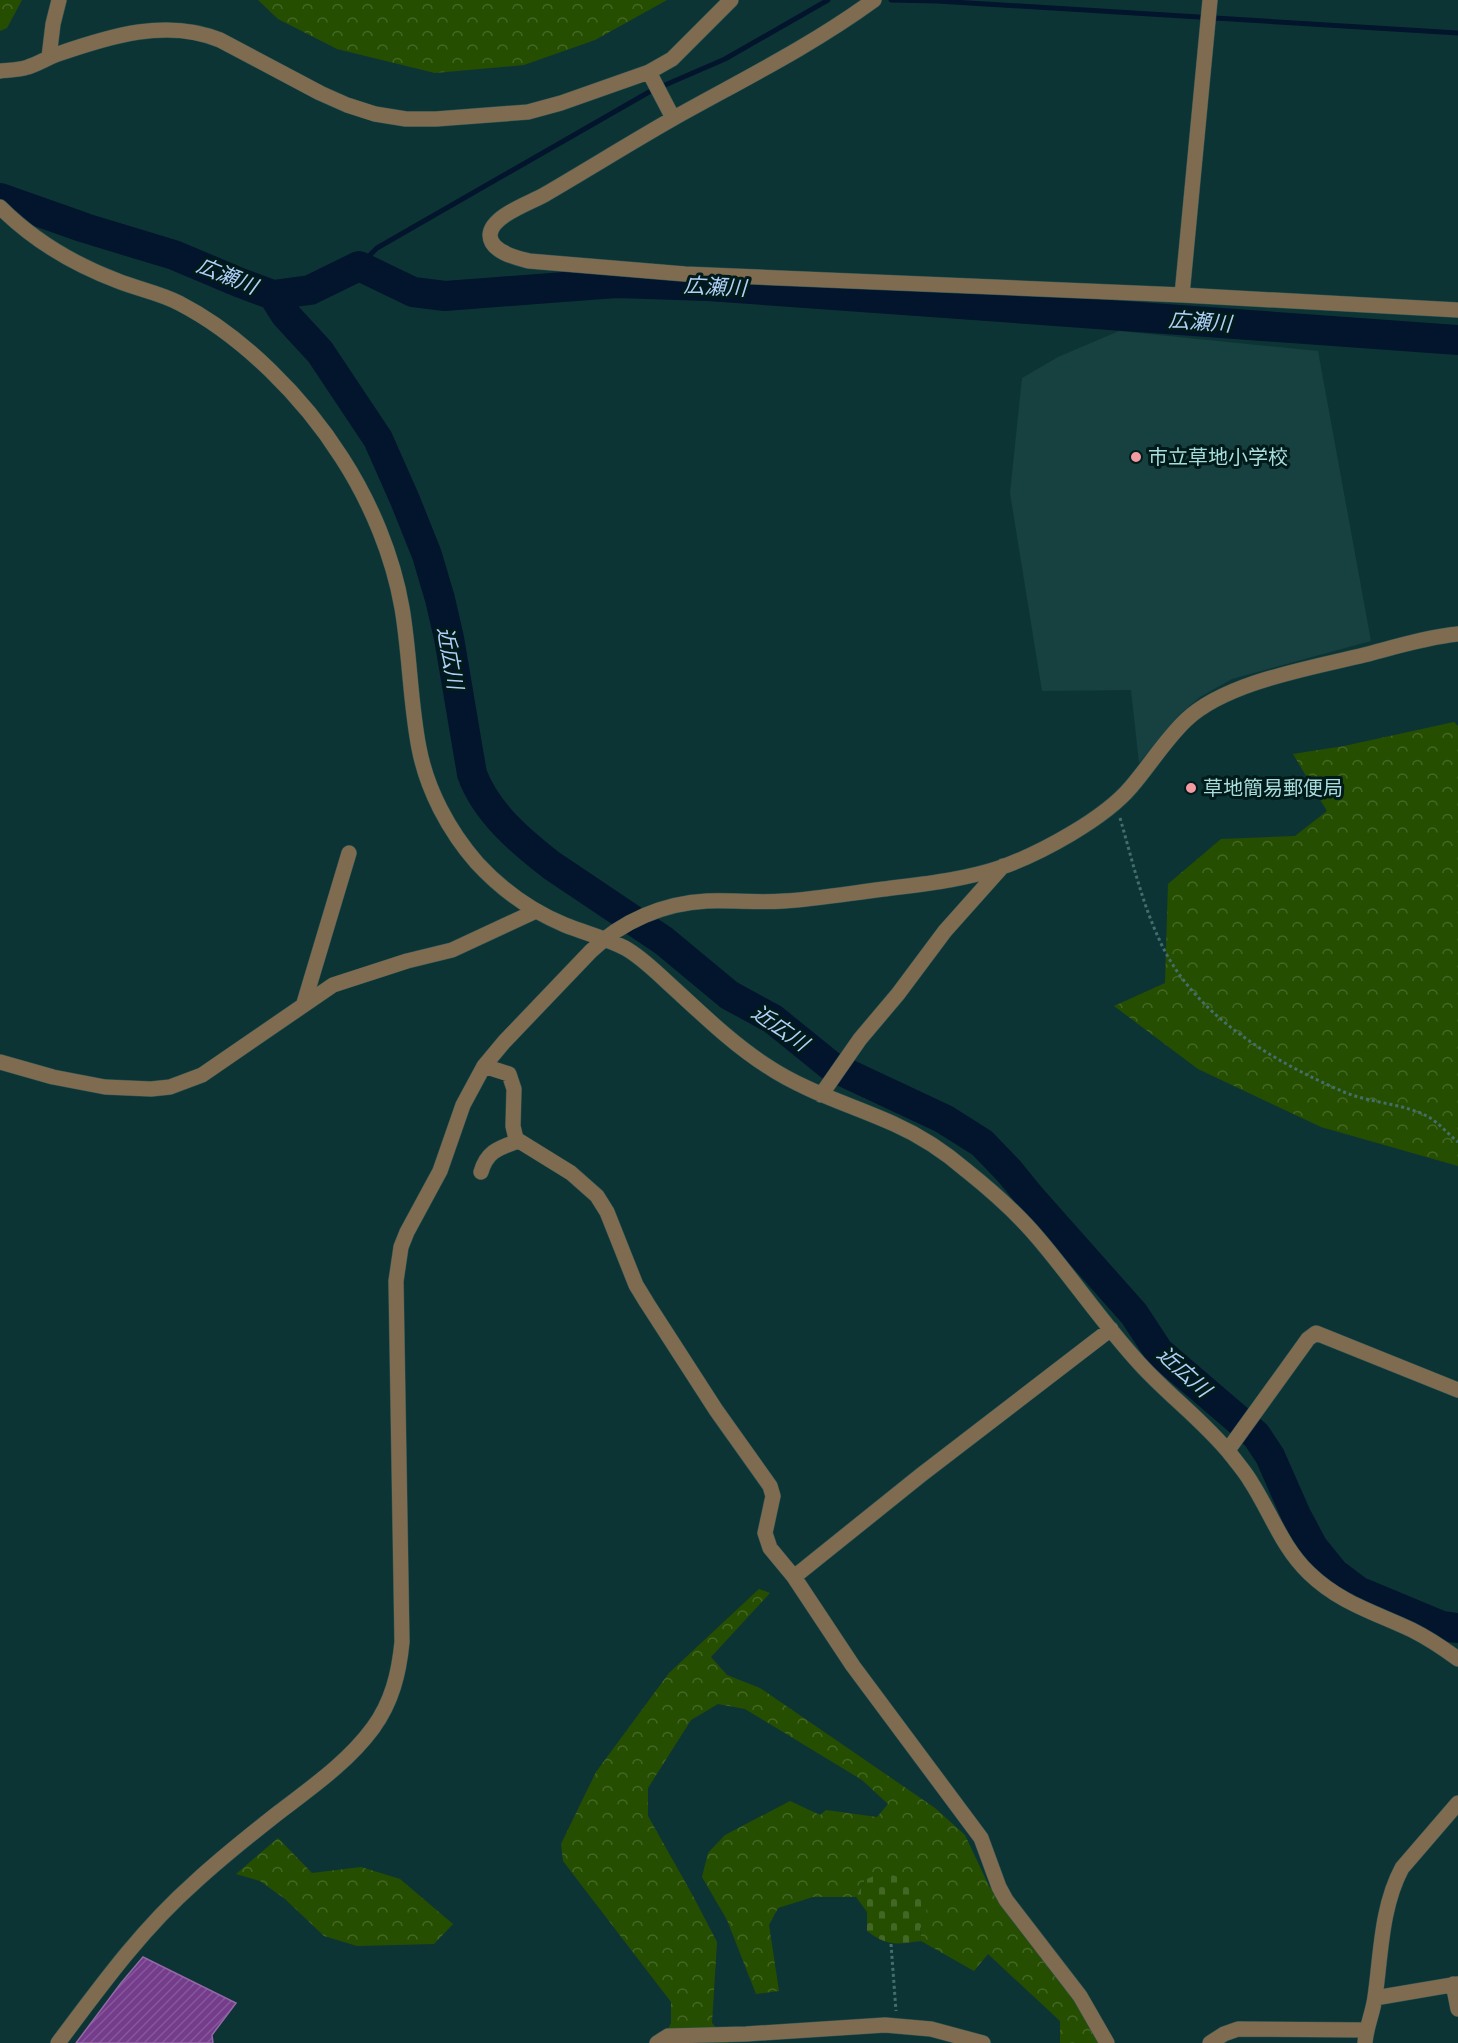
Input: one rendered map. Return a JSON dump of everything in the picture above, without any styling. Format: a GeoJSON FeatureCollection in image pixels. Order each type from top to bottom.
{"type":"FeatureCollection","features":[{"type":"Feature","properties":{"kind":"street"},"geometry":{"type":"LineString","coordinates":[[49,57],[59,0]]}},
{"type":"Feature","properties":{"kind":"street"},"geometry":{"type":"LineString","coordinates":[[0,71],[28,67],[49,57],[108,38],[141,31],[185,29],[204,33],[220,40],[320,93],[375,114],[406,119],[436,119],[528,112],[561,104],[649,72],[672,59],[732,0]]}},
{"type":"Feature","properties":{"kind":"street"},"geometry":{"type":"LineString","coordinates":[[874,0],[793,54],[673,118],[501,219],[490,234],[492,243],[512,256],[529,261],[685,274],[1458,310]]}},
{"type":"Feature","properties":{"kind":"street"},"geometry":{"type":"LineString","coordinates":[[1182,296],[1210,0]]}},
{"type":"Feature","properties":{"kind":"street"},"geometry":{"type":"LineString","coordinates":[[649,72],[673,118]]}},
{"type":"Feature","properties":{"kind":"street"},"geometry":{"type":"LineString","coordinates":[[0,207],[21,227],[63,257],[119,282],[175,301],[205,318],[241,344],[258,360],[290,392],[325,434],[354,479],[370,510],[396,579],[408,647],[419,747],[426,776],[459,841],[478,864],[517,899],[536,911],[604,939],[640,958],[762,1063],[788,1080],[901,1127],[942,1151],[966,1169],[1023,1221],[1143,1368],[1204,1425],[1232,1445],[1281,1538],[1296,1560],[1313,1578],[1356,1607],[1413,1631],[1458,1659]]}},
{"type":"Feature","properties":{"kind":"street"},"geometry":{"type":"LineString","coordinates":[[58,2043],[114,1968],[156,1920],[195,1882],[271,1818],[326,1777],[366,1737],[384,1710],[400,1667],[402,1642],[396,1281],[401,1247],[440,1171],[463,1105],[484,1066],[504,1042],[604,939],[647,914],[669,906],[705,901],[799,900],[945,881],[980,874],[1003,866],[1026,857],[1066,835],[1116,802],[1131,788],[1187,719],[1216,700],[1273,677],[1458,634]]}},
{"type":"Feature","properties":{"kind":"street"},"geometry":{"type":"LineString","coordinates":[[304,1003],[349,853]]}},
{"type":"Feature","properties":{"kind":"street"},"geometry":{"type":"LineString","coordinates":[[821,1095],[860,1039],[945,932],[1003,866]]}},
{"type":"Feature","properties":{"kind":"street"},"geometry":{"type":"LineString","coordinates":[[0,1062],[53,1077],[105,1088],[170,1087],[202,1075],[304,1003],[333,986],[407,961],[452,950],[536,911]]}},
{"type":"Feature","properties":{"kind":"street"},"geometry":{"type":"LineString","coordinates":[[484,1066],[509,1074],[513,1082],[513,1132],[518,1141],[571,1173],[586,1185],[602,1204],[636,1286],[716,1410],[770,1486],[773,1496],[765,1527],[766,1539],[775,1554],[794,1577],[848,1659],[981,1838],[1006,1900],[1080,1996],[1107,2043]]}},
{"type":"Feature","properties":{"kind":"street"},"geometry":{"type":"LineString","coordinates":[[481,1172],[484,1163],[495,1149],[518,1141]]}},
{"type":"Feature","properties":{"kind":"street"},"geometry":{"type":"LineString","coordinates":[[794,1577],[921,1475],[1111,1329]]}},
{"type":"Feature","properties":{"kind":"street"},"geometry":{"type":"LineString","coordinates":[[1232,1445],[1308,1339],[1316,1333],[1458,1390]]}},
{"type":"Feature","properties":{"kind":"street"},"geometry":{"type":"LineString","coordinates":[[1210,2043],[1238,2029],[1366,2036],[1375,1998],[1378,1963],[1395,1881],[1402,1868],[1458,1803]]}},
{"type":"Feature","properties":{"kind":"street"},"geometry":{"type":"LineString","coordinates":[[1375,1998],[1456,1984],[1458,2009]]}},
{"type":"Feature","properties":{"kind":"street"},"geometry":{"type":"LineString","coordinates":[[657,2043],[668,2036],[896,2026],[931,2029],[982,2043]]}},
{"type":"Feature","properties":{"kind":"path"},"geometry":{"type":"LineString","coordinates":[[1116,802],[1139,889],[1160,941],[1178,972],[1204,1002],[1232,1029],[1269,1055],[1304,1075],[1355,1096],[1427,1116],[1458,1142]]}},
{"type":"Feature","properties":{"kind":"path"},"geometry":{"type":"LineString","coordinates":[[891,1944],[896,1993],[896,2026]]}},
{"type":"Feature","properties":{"kind":"shaded area"},"geometry":{"type":"Polygon","coordinates":[[[1119,331],[1318,351],[1371,641],[1232,679],[1200,697],[1179,715],[1139,763],[1131,690],[1042,691],[1010,493],[1022,378],[1058,357],[1119,331]]]}},
{"type":"Feature","properties":{"kind":"green space"},"geometry":{"type":"Polygon","coordinates":[[[0,0],[22,0],[7,28],[0,31],[0,0]]]}},
{"type":"Feature","properties":{"kind":"green space"},"geometry":{"type":"Polygon","coordinates":[[[258,0],[667,0],[595,40],[524,65],[435,73],[337,49],[278,19],[258,0]]]}},
{"type":"Feature","properties":{"kind":"green space"},"geometry":{"type":"Polygon","coordinates":[[[1454,722],[1458,726],[1458,1166],[1321,1127],[1198,1069],[1114,1006],[1165,983],[1168,884],[1221,839],[1295,836],[1327,811],[1293,754],[1344,746],[1454,722]]]}},
{"type":"Feature","properties":{"kind":"green space"},"geometry":{"type":"Polygon","coordinates":[[[759,1589],[770,1593],[711,1657],[727,1675],[760,1688],[935,1808],[965,1835],[989,1886],[1088,2019],[1101,2043],[1060,2043],[1060,2021],[988,1954],[974,1971],[921,1941],[920,1928],[865,1880],[856,1897],[813,1897],[778,1908],[769,1925],[779,1991],[756,1994],[727,1920],[702,1877],[708,1853],[725,1835],[790,1801],[820,1815],[826,1810],[877,1817],[888,1804],[862,1780],[745,1709],[718,1704],[691,1720],[648,1788],[648,1816],[717,1942],[712,2023],[729,2043],[661,2043],[671,2023],[671,2002],[563,1861],[561,1844],[596,1772],[669,1673],[759,1589]]]}},
{"type":"Feature","properties":{"kind":"green space"},"geometry":{"type":"Polygon","coordinates":[[[278,1838],[312,1873],[361,1867],[400,1879],[453,1924],[434,1944],[357,1946],[324,1936],[285,1899],[260,1881],[236,1874],[278,1838]]]}},
{"type":"Feature","properties":{"kind":"green space"},"geometry":{"type":"Polygon","coordinates":[[[882,1872],[899,1877],[927,1891],[926,1923],[920,1928],[921,1941],[887,1942],[867,1931],[867,1912],[856,1897],[865,1880],[882,1872]]]}},
{"type":"Feature","properties":{"kind":"building"},"geometry":{"type":"Polygon","coordinates":[[[143,1957],[236,2003],[212,2035],[213,2043],[76,2043],[143,1957]]]}},
{"type":"Feature","properties":{"kind":"waterway"},"geometry":{"type":"LineString","coordinates":[[359,266],[377,248],[649,92],[725,59],[828,0]]}},
{"type":"Feature","properties":{"kind":"waterway"},"geometry":{"type":"LineString","coordinates":[[891,0],[1458,33]]}},
{"type":"Feature","properties":{"kind":"waterway","name":"広瀬川"},"geometry":{"type":"LineString","coordinates":[[0,198],[85,228],[174,255],[273,295],[310,290],[359,266],[413,292],[445,296],[616,283],[708,286],[1458,340]]}},
{"type":"Feature","properties":{"kind":"waterway","name":"近広川"},"geometry":{"type":"LineString","coordinates":[[273,295],[285,314],[320,352],[378,439],[405,500],[427,555],[440,599],[449,638],[472,774],[486,801],[505,825],[551,865],[664,941],[729,995],[773,1019],[831,1066],[944,1119],[982,1143],[1134,1314],[1159,1352],[1256,1435],[1270,1456],[1313,1547],[1334,1573],[1358,1591],[1442,1626],[1458,1628]]}},
{"type":"Feature","properties":{"kind":"place","name":"市立草地小学校"},"geometry":{"type":"Point","coordinates":[1136,457]}},
{"type":"Feature","properties":{"kind":"place","name":"草地簡易郵便局"},"geometry":{"type":"Point","coordinates":[1191,788]}}]}
